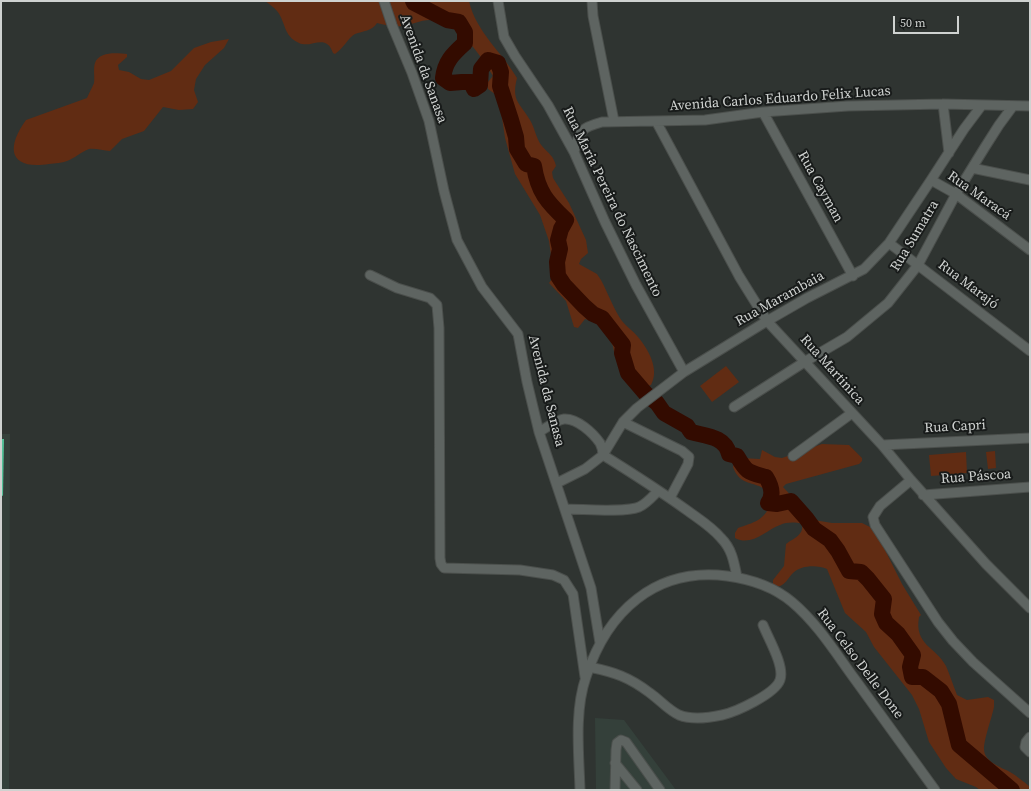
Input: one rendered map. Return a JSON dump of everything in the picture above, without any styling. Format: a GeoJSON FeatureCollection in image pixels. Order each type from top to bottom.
{"type":"FeatureCollection","features":[{"type":"Feature","properties":{"kind":"street","name":"Avenida da Sanasa"},"geometry":{"type":"LineString","coordinates":[[384,1],[429,122],[444,191],[457,240],[482,287],[518,334],[527,382],[539,432],[591,588],[600,643]]}},
{"type":"Feature","properties":{"kind":"street","name":"Rua Maria Pereira do Nascimento"},"geometry":{"type":"LineString","coordinates":[[498,1],[504,37],[515,56],[548,104],[574,152],[636,285],[684,372]]}},
{"type":"Feature","properties":{"kind":"street"},"geometry":{"type":"LineString","coordinates":[[592,1],[593,16],[614,121]]}},
{"type":"Feature","properties":{"kind":"street"},"geometry":{"type":"LineString","coordinates":[[943,104],[949,153]]}},
{"type":"Feature","properties":{"kind":"street","name":"Avenida Carlos Eduardo Felix Lucas"},"geometry":{"type":"LineString","coordinates":[[574,152],[579,134],[583,129],[590,125],[602,122],[705,120],[763,112],[848,106],[943,104],[1030,106]]}},
{"type":"Feature","properties":{"kind":"street","name":"Rua Marambaia"},"geometry":{"type":"LineString","coordinates":[[557,483],[585,469],[603,455],[623,422],[637,408],[668,383],[767,321],[807,298],[853,276],[864,269],[889,243],[932,180],[964,129],[982,105]]}},
{"type":"Feature","properties":{"kind":"street","name":"Rua Sumatra"},"geometry":{"type":"LineString","coordinates":[[734,407],[847,337],[888,303],[918,265],[956,194],[999,125],[1014,106]]}},
{"type":"Feature","properties":{"kind":"street","name":"Rua Cayman"},"geometry":{"type":"LineString","coordinates":[[763,112],[853,276]]}},
{"type":"Feature","properties":{"kind":"street","name":"Rua Martinica"},"geometry":{"type":"LineString","coordinates":[[656,121],[739,276],[767,321],[806,361],[882,445],[923,494],[986,564],[1030,608]]}},
{"type":"Feature","properties":{"kind":"street"},"geometry":{"type":"LineString","coordinates":[[972,168],[1030,180]]}},
{"type":"Feature","properties":{"kind":"street","name":"Rua Maracá"},"geometry":{"type":"LineString","coordinates":[[932,180],[956,194],[1030,250]]}},
{"type":"Feature","properties":{"kind":"street","name":"Rua Marajó"},"geometry":{"type":"LineString","coordinates":[[889,243],[1030,350]]}},
{"type":"Feature","properties":{"kind":"street"},"geometry":{"type":"LineString","coordinates":[[370,275],[397,288],[430,298],[437,306],[439,328],[441,564],[444,568],[520,570],[553,575],[564,580],[573,594],[585,678],[580,702],[579,722],[580,790]]}},
{"type":"Feature","properties":{"kind":"street"},"geometry":{"type":"LineString","coordinates":[[793,456],[852,413]]}},
{"type":"Feature","properties":{"kind":"street"},"geometry":{"type":"LineString","coordinates":[[539,432],[561,420],[572,420],[589,432],[602,447],[603,455],[670,498],[714,530],[722,538],[733,557],[737,577]]}},
{"type":"Feature","properties":{"kind":"street"},"geometry":{"type":"LineString","coordinates":[[623,422],[682,451],[689,457],[688,464],[670,498]]}},
{"type":"Feature","properties":{"kind":"street","name":"Rua Capri"},"geometry":{"type":"LineString","coordinates":[[882,445],[1030,438]]}},
{"type":"Feature","properties":{"kind":"street"},"geometry":{"type":"LineString","coordinates":[[911,480],[880,506],[873,517],[875,525],[938,622],[953,641],[973,662],[1030,713]]}},
{"type":"Feature","properties":{"kind":"street","name":"Rua Páscoa"},"geometry":{"type":"LineString","coordinates":[[923,494],[1030,487]]}},
{"type":"Feature","properties":{"kind":"street"},"geometry":{"type":"LineString","coordinates":[[565,509],[620,510],[633,508],[643,504],[658,491]]}},
{"type":"Feature","properties":{"kind":"street","name":"Rua Celso Delle Done"},"geometry":{"type":"LineString","coordinates":[[585,678],[600,643],[617,617],[645,592],[661,584],[682,578],[701,575],[737,577],[752,581],[780,593],[806,615],[827,641],[935,790]]}},
{"type":"Feature","properties":{"kind":"street"},"geometry":{"type":"LineString","coordinates":[[589,667],[612,671],[624,676],[649,692],[670,710],[680,715],[697,718],[723,715],[752,704],[773,691],[780,680],[781,672],[778,661],[763,625]]}},
{"type":"Feature","properties":{"kind":"street"},"geometry":{"type":"LineString","coordinates":[[1030,737],[1026,742],[1025,747],[1030,752]]}},
{"type":"Feature","properties":{"kind":"street"},"geometry":{"type":"LineString","coordinates":[[615,790],[616,750],[617,743],[619,741],[624,741],[660,790]]}},
{"type":"Feature","properties":{"kind":"street"},"geometry":{"type":"LineString","coordinates":[[615,763],[637,790]]}},
{"type":"Feature","properties":{"kind":"shaded area"},"geometry":{"type":"Polygon","coordinates":[[[265,1],[469,1],[472,12],[483,32],[517,78],[515,86],[516,97],[532,123],[540,143],[555,163],[556,166],[552,172],[553,178],[569,203],[586,240],[588,253],[581,259],[579,264],[597,274],[619,317],[646,347],[652,360],[654,372],[651,385],[640,388],[630,379],[615,357],[613,346],[608,336],[595,322],[585,319],[578,328],[574,327],[566,301],[549,283],[554,276],[549,241],[540,215],[515,174],[505,138],[499,97],[488,89],[487,83],[493,76],[475,49],[467,40],[450,26],[430,20],[399,26],[390,26],[377,23],[370,29],[352,36],[335,54],[326,43],[318,42],[304,44],[299,43],[290,37],[280,15],[265,1]]]}},
{"type":"Feature","properties":{"kind":"shaded area"},"geometry":{"type":"Polygon","coordinates":[[[229,39],[224,48],[205,65],[196,79],[194,90],[198,102],[193,109],[179,110],[163,107],[144,131],[122,139],[110,151],[89,149],[65,162],[36,165],[26,164],[19,160],[15,155],[15,140],[19,130],[26,120],[87,98],[94,83],[95,63],[100,56],[118,53],[127,54],[127,57],[118,65],[119,70],[129,72],[141,79],[149,80],[171,71],[194,48],[211,42],[229,39]]]}},
{"type":"Feature","properties":{"kind":"shaded area"},"geometry":{"type":"Polygon","coordinates":[[[726,366],[739,382],[712,402],[700,386],[726,366]]]}},
{"type":"Feature","properties":{"kind":"shaded area"},"geometry":{"type":"Polygon","coordinates":[[[1,434],[10,434],[9,790],[1,790],[1,434]]]}},
{"type":"Feature","properties":{"kind":"shaded area"},"geometry":{"type":"Polygon","coordinates":[[[822,444],[849,445],[862,458],[862,461],[859,464],[786,484],[783,487],[814,520],[832,523],[862,523],[872,528],[882,544],[902,584],[921,615],[919,617],[918,626],[923,640],[937,654],[946,666],[957,695],[967,700],[988,697],[994,700],[994,707],[984,745],[985,754],[994,764],[1018,777],[1030,787],[1030,790],[980,790],[956,779],[946,768],[929,742],[919,709],[912,695],[874,647],[866,632],[845,613],[827,569],[814,566],[801,568],[793,573],[782,585],[773,585],[773,580],[784,566],[786,544],[800,534],[802,524],[783,524],[753,539],[741,540],[735,538],[735,533],[738,528],[758,520],[766,513],[770,502],[770,493],[768,490],[746,482],[740,478],[733,467],[735,460],[741,458],[760,459],[762,450],[775,457],[782,458],[822,444]]]}},
{"type":"Feature","properties":{"kind":"shaded area"},"geometry":{"type":"Polygon","coordinates":[[[995,451],[996,468],[988,469],[986,452],[995,451]]]}},
{"type":"Feature","properties":{"kind":"shaded area"},"geometry":{"type":"Polygon","coordinates":[[[966,452],[967,473],[931,476],[929,455],[966,452]]]}},
{"type":"Feature","properties":{"kind":"shaded area"},"geometry":{"type":"Polygon","coordinates":[[[595,718],[624,720],[676,790],[596,790],[595,718]]]}},
{"type":"Feature","properties":{"kind":"building"},"geometry":{"type":"Polygon","coordinates":[[[1,439],[4,439],[3,496],[1,495],[1,439]]]}},
{"type":"Feature","properties":{"kind":"waterway"},"geometry":{"type":"LineString","coordinates":[[413,1],[414,3],[447,20],[459,22],[465,32],[465,43],[450,58],[443,78],[450,83],[471,82],[474,89],[480,85],[481,69],[488,60],[498,63],[501,72],[500,86],[516,137],[517,149],[526,164],[534,166],[538,183],[544,196],[566,220],[561,229],[558,240],[560,249],[557,262],[558,276],[564,285],[584,306],[593,314],[602,318],[623,345],[622,353],[628,373],[646,394],[657,403],[664,413],[687,426],[691,432],[719,440],[727,448],[729,454],[737,456],[748,471],[766,477],[771,490],[771,497],[768,503],[777,504],[791,501],[814,529],[830,540],[849,571],[861,572],[868,579],[884,599],[882,614],[886,623],[898,634],[913,655],[910,667],[912,677],[923,677],[941,691],[949,704],[959,745],[1012,790]]}}]}
